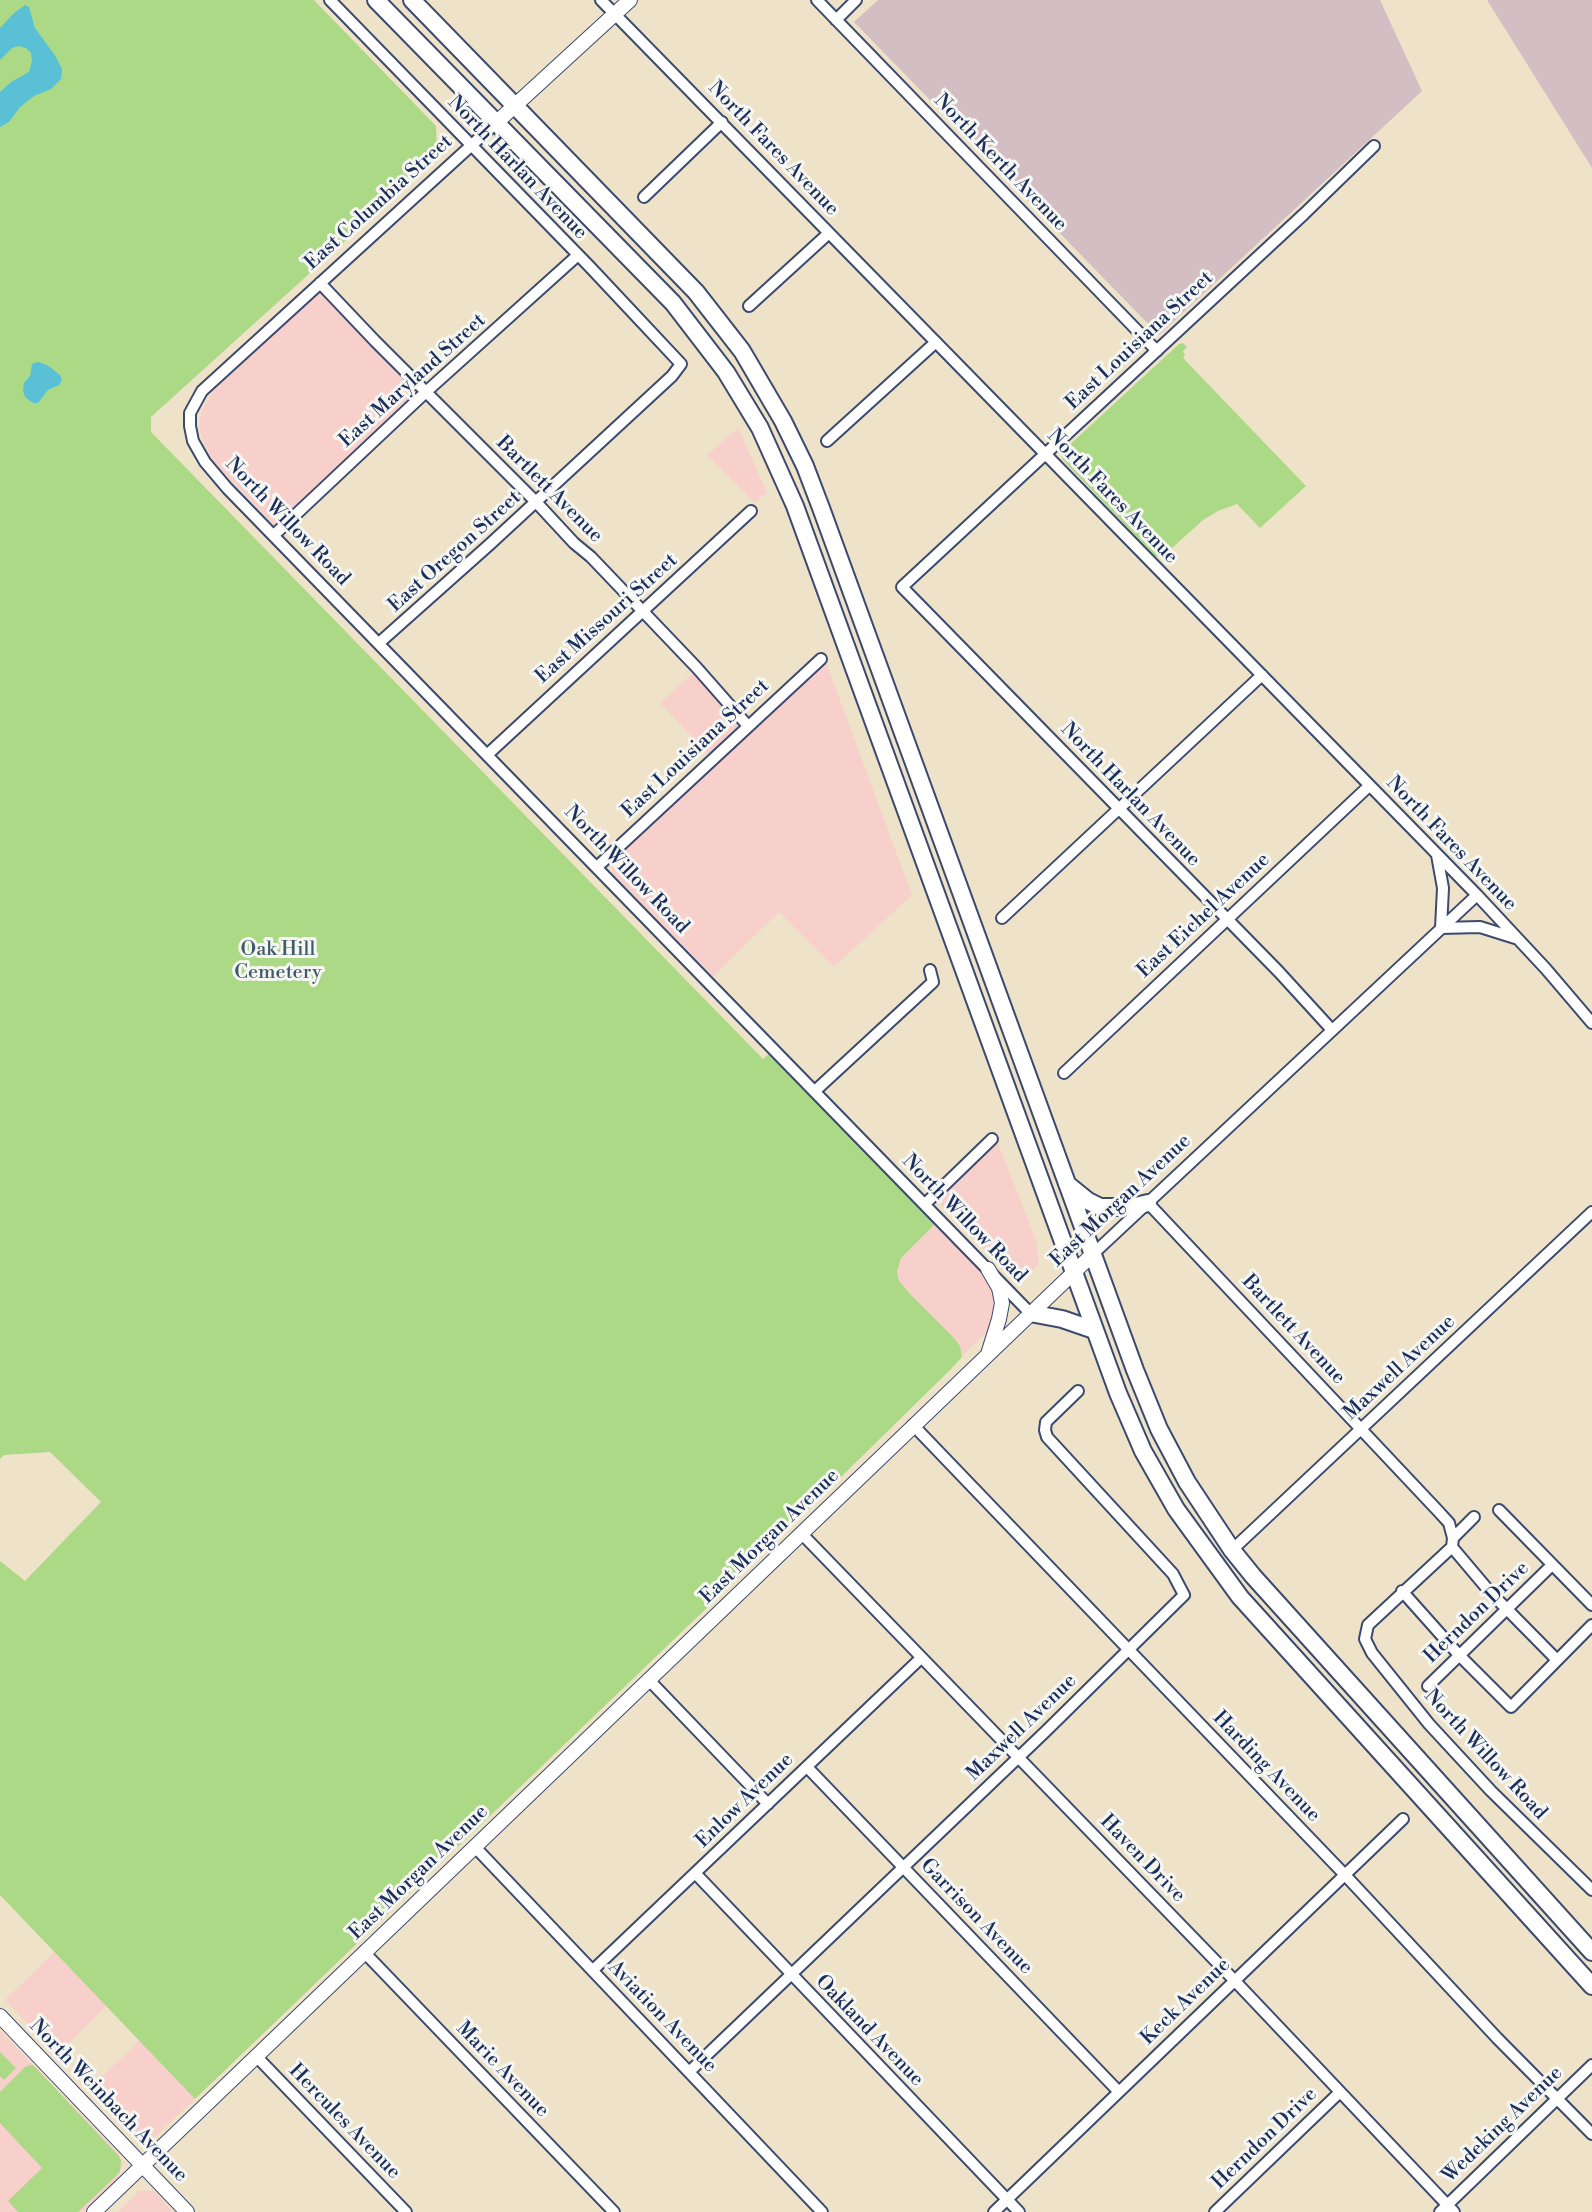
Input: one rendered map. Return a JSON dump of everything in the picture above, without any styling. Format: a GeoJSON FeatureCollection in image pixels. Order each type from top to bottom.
{"type":"FeatureCollection","features":[{"type":"Feature","properties":{"kind":"highway"},"geometry":{"type":"LineString","coordinates":[[376,0],[673,303],[726,372],[768,444],[795,506],[1094,1330],[1143,1450],[1176,1509],[1228,1582],[1592,1986]]}},
{"type":"Feature","properties":{"kind":"highway"},"geometry":{"type":"LineString","coordinates":[[412,0],[675,269],[707,305],[742,351],[783,421],[805,466],[821,508],[1134,1370],[1159,1429],[1187,1482],[1232,1550],[1592,1952]]}},
{"type":"Feature","properties":{"kind":"highway"},"geometry":{"type":"LineString","coordinates":[[1067,1184],[1088,1201],[1100,1207],[1132,1207],[1148,1203]]}},
{"type":"Feature","properties":{"kind":"highway"},"geometry":{"type":"LineString","coordinates":[[1030,1313],[1062,1319],[1094,1330]]}},
{"type":"Feature","properties":{"kind":"highway"},"geometry":{"type":"LineString","coordinates":[[1485,1833],[1592,1937]]}},
{"type":"Feature","properties":{"kind":"main road","name":"East Columbia Street"},"geometry":{"type":"LineString","coordinates":[[496,122],[630,0]]}},
{"type":"Feature","properties":{"kind":"main road","name":"East Morgan Avenue"},"geometry":{"type":"LineString","coordinates":[[94,2212],[1093,1254]]}},
{"type":"Feature","properties":{"kind":"main road"},"geometry":{"type":"LineString","coordinates":[[988,1269],[999,1288],[1002,1303],[988,1353]]}},
{"type":"Feature","properties":{"kind":"main road","name":"North Weinbach Avenue"},"geometry":{"type":"LineString","coordinates":[[0,2016],[187,2212]]}},
{"type":"Feature","properties":{"kind":"street","name":"North Harlan Avenue"},"geometry":{"type":"LineString","coordinates":[[330,0],[679,361]]}},
{"type":"Feature","properties":{"kind":"street","name":"North Fares Avenue"},"geometry":{"type":"LineString","coordinates":[[601,0],[1437,854],[1520,940],[1592,1023]]}},
{"type":"Feature","properties":{"kind":"street","name":"North Kerth Avenue"},"geometry":{"type":"LineString","coordinates":[[817,0],[1157,351]]}},
{"type":"Feature","properties":{"kind":"street"},"geometry":{"type":"LineString","coordinates":[[836,20],[856,0]]}},
{"type":"Feature","properties":{"kind":"street","name":"East Columbia Street"},"geometry":{"type":"LineString","coordinates":[[198,450],[191,434],[190,421],[193,406],[202,392],[496,122]]}},
{"type":"Feature","properties":{"kind":"street"},"geometry":{"type":"LineString","coordinates":[[644,197],[722,122]]}},
{"type":"Feature","properties":{"kind":"street","name":"East Louisiana Street"},"geometry":{"type":"LineString","coordinates":[[902,587],[1374,146]]}},
{"type":"Feature","properties":{"kind":"street"},"geometry":{"type":"LineString","coordinates":[[749,306],[830,233]]}},
{"type":"Feature","properties":{"kind":"street","name":"East Maryland Street"},"geometry":{"type":"LineString","coordinates":[[274,536],[427,392],[578,255]]}},
{"type":"Feature","properties":{"kind":"street","name":"Bartlett Avenue"},"geometry":{"type":"LineString","coordinates":[[320,283],[697,668],[748,726]]}},
{"type":"Feature","properties":{"kind":"street"},"geometry":{"type":"LineString","coordinates":[[827,441],[936,342]]}},
{"type":"Feature","properties":{"kind":"street","name":"East Oregon Street"},"geometry":{"type":"LineString","coordinates":[[379,643],[672,376],[680,367],[679,361]]}},
{"type":"Feature","properties":{"kind":"street","name":"North Willow Road"},"geometry":{"type":"LineString","coordinates":[[198,450],[215,474],[274,536],[816,1090],[1030,1313]]}},
{"type":"Feature","properties":{"kind":"street","name":"East Missouri Street"},"geometry":{"type":"LineString","coordinates":[[488,754],[643,613],[751,510]]}},
{"type":"Feature","properties":{"kind":"street","name":"North Harlan Avenue"},"geometry":{"type":"LineString","coordinates":[[902,587],[1332,1030]]}},
{"type":"Feature","properties":{"kind":"street","name":"East Louisiana Street"},"geometry":{"type":"LineString","coordinates":[[597,867],[820,659]]}},
{"type":"Feature","properties":{"kind":"street"},"geometry":{"type":"LineString","coordinates":[[1002,918],[1262,675]]}},
{"type":"Feature","properties":{"kind":"street","name":"East Eichel Avenue"},"geometry":{"type":"LineString","coordinates":[[1064,1072],[1369,786]]}},
{"type":"Feature","properties":{"kind":"street"},"geometry":{"type":"LineString","coordinates":[[1437,854],[1443,888],[1441,928],[1480,927],[1520,940]]}},
{"type":"Feature","properties":{"kind":"street","name":"East Morgan Avenue"},"geometry":{"type":"LineString","coordinates":[[1093,1254],[1476,895]]}},
{"type":"Feature","properties":{"kind":"street"},"geometry":{"type":"LineString","coordinates":[[816,1090],[933,982],[930,970]]}},
{"type":"Feature","properties":{"kind":"street"},"geometry":{"type":"LineString","coordinates":[[925,1204],[992,1139]]}},
{"type":"Feature","properties":{"kind":"street","name":"Bartlett Avenue"},"geometry":{"type":"LineString","coordinates":[[1148,1203],[1449,1523],[1452,1543],[1507,1609],[1557,1660]]}},
{"type":"Feature","properties":{"kind":"street","name":"Maxwell Avenue"},"geometry":{"type":"LineString","coordinates":[[1232,1550],[1592,1212]]}},
{"type":"Feature","properties":{"kind":"street","name":"Maxwell Avenue"},"geometry":{"type":"LineString","coordinates":[[689,2072],[1184,1595],[1173,1574],[1047,1437],[1046,1422],[1078,1391]]}},
{"type":"Feature","properties":{"kind":"street","name":"Harding Avenue"},"geometry":{"type":"LineString","coordinates":[[914,1425],[1345,1875],[1497,2038],[1592,2134]]}},
{"type":"Feature","properties":{"kind":"street"},"geometry":{"type":"LineString","coordinates":[[1499,1510],[1592,1605]]}},
{"type":"Feature","properties":{"kind":"street"},"geometry":{"type":"LineString","coordinates":[[1474,1517],[1452,1543],[1402,1591],[1511,1707],[1592,1625]]}},
{"type":"Feature","properties":{"kind":"street","name":"Haven Drive"},"geometry":{"type":"LineString","coordinates":[[801,1533],[1235,1981],[1447,2209]]}},
{"type":"Feature","properties":{"kind":"street","name":"Herndon Drive"},"geometry":{"type":"LineString","coordinates":[[1428,1686],[1552,1565]]}},
{"type":"Feature","properties":{"kind":"street","name":"North Willow Road"},"geometry":{"type":"LineString","coordinates":[[1402,1591],[1368,1625],[1365,1635],[1372,1653],[1429,1724],[1491,1791],[1592,1890]]}},
{"type":"Feature","properties":{"kind":"street","name":"Enlow Avenue"},"geometry":{"type":"LineString","coordinates":[[593,1970],[921,1658]]}},
{"type":"Feature","properties":{"kind":"street"},"geometry":{"type":"LineString","coordinates":[[649,1680],[768,1804]]}},
{"type":"Feature","properties":{"kind":"street","name":"Garrison Avenue"},"geometry":{"type":"LineString","coordinates":[[807,1767],[1119,2092]]}},
{"type":"Feature","properties":{"kind":"street","name":"Keck Avenue"},"geometry":{"type":"LineString","coordinates":[[994,2212],[1403,1819]]}},
{"type":"Feature","properties":{"kind":"street","name":"Aviation Avenue"},"geometry":{"type":"LineString","coordinates":[[475,1847],[822,2212]]}},
{"type":"Feature","properties":{"kind":"street","name":"Oakland Avenue"},"geometry":{"type":"LineString","coordinates":[[695,1873],[1019,2212]]}},
{"type":"Feature","properties":{"kind":"street","name":"Marie Avenue"},"geometry":{"type":"LineString","coordinates":[[364,1952],[614,2212]]}},
{"type":"Feature","properties":{"kind":"street","name":"Hercules Avenue"},"geometry":{"type":"LineString","coordinates":[[256,2057],[406,2212]]}},
{"type":"Feature","properties":{"kind":"street","name":"Wedeking Avenue"},"geometry":{"type":"LineString","coordinates":[[1447,2209],[1592,2065]]}},
{"type":"Feature","properties":{"kind":"street","name":"Herndon Drive"},"geometry":{"type":"LineString","coordinates":[[1215,2212],[1340,2092]]}},
{"type":"Feature","properties":{"kind":"shaded area"},"geometry":{"type":"Polygon","coordinates":[[[878,0],[1380,0],[1422,91],[1159,335],[854,22],[878,0]]]}},
{"type":"Feature","properties":{"kind":"shaded area"},"geometry":{"type":"Polygon","coordinates":[[[1487,0],[1592,0],[1592,168],[1487,0]]]}},
{"type":"Feature","properties":{"kind":"shaded area"},"geometry":{"type":"Polygon","coordinates":[[[319,292],[421,393],[277,528],[214,463],[199,428],[202,409],[213,391],[319,292]]]}},
{"type":"Feature","properties":{"kind":"shaded area"},"geometry":{"type":"Polygon","coordinates":[[[738,428],[767,492],[755,503],[707,455],[738,428]]]}},
{"type":"Feature","properties":{"kind":"shaded area"},"geometry":{"type":"Polygon","coordinates":[[[826,662],[912,895],[834,967],[779,912],[713,977],[612,873],[613,860],[826,662]]]}},
{"type":"Feature","properties":{"kind":"shaded area"},"geometry":{"type":"Polygon","coordinates":[[[694,672],[744,725],[711,757],[660,703],[694,672]]]}},
{"type":"Feature","properties":{"kind":"shaded area"},"geometry":{"type":"Polygon","coordinates":[[[997,1141],[1036,1240],[1039,1264],[1017,1284],[937,1201],[997,1141]]]}},
{"type":"Feature","properties":{"kind":"shaded area"},"geometry":{"type":"Polygon","coordinates":[[[935,1224],[989,1281],[999,1299],[997,1312],[985,1333],[962,1357],[960,1346],[954,1338],[911,1295],[899,1281],[897,1272],[901,1258],[935,1224]]]}},
{"type":"Feature","properties":{"kind":"shaded area"},"geometry":{"type":"Polygon","coordinates":[[[54,1952],[107,2006],[57,2055],[5,2000],[54,1952]]]}},
{"type":"Feature","properties":{"kind":"shaded area"},"geometry":{"type":"Polygon","coordinates":[[[0,2030],[119,2154],[123,2164],[118,2178],[83,2212],[0,2212],[0,2030]]]}},
{"type":"Feature","properties":{"kind":"shaded area"},"geometry":{"type":"Polygon","coordinates":[[[141,2039],[197,2097],[154,2138],[147,2141],[138,2138],[90,2088],[141,2039]]]}},
{"type":"Feature","properties":{"kind":"shaded area"},"geometry":{"type":"Polygon","coordinates":[[[153,2190],[173,2212],[118,2212],[139,2191],[153,2190]]]}},
{"type":"Feature","properties":{"kind":"green space","name":"Oak Hill Cemetery"},"geometry":{"type":"Polygon","coordinates":[[[0,0],[314,0],[436,126],[437,158],[151,417],[151,432],[763,1059],[770,1053],[935,1224],[901,1258],[897,1272],[899,1281],[911,1295],[954,1338],[960,1346],[962,1357],[739,1577],[195,2099],[0,1895],[0,1561],[25,1581],[101,1502],[50,1452],[4,1455],[0,1459],[0,0]]]}},
{"type":"Feature","properties":{"kind":"green space"},"geometry":{"type":"Polygon","coordinates":[[[1183,343],[1187,347],[1183,351],[1185,355],[1183,358],[1306,486],[1260,528],[1237,504],[1203,520],[1162,557],[1155,556],[1062,459],[1064,450],[1179,344],[1183,343]]]}},
{"type":"Feature","properties":{"kind":"green space"},"geometry":{"type":"Polygon","coordinates":[[[0,2052],[16,2068],[4,2080],[0,2076],[0,2052]]]}},
{"type":"Feature","properties":{"kind":"green space"},"geometry":{"type":"Polygon","coordinates":[[[33,2065],[118,2155],[121,2161],[120,2171],[116,2176],[78,2212],[18,2212],[8,2201],[42,2168],[0,2123],[0,2092],[26,2066],[33,2065]]]}},
{"type":"Feature","properties":{"kind":"water"},"geometry":{"type":"Polygon","coordinates":[[[25,5],[29,7],[35,28],[62,69],[61,79],[51,89],[34,96],[20,107],[9,122],[0,127],[0,92],[11,82],[29,72],[32,61],[31,53],[26,48],[18,46],[12,48],[0,60],[0,28],[25,5]]]}},
{"type":"Feature","properties":{"kind":"water"},"geometry":{"type":"Polygon","coordinates":[[[38,362],[47,365],[60,375],[62,380],[59,385],[48,390],[38,403],[33,403],[25,397],[23,390],[24,383],[30,376],[32,364],[38,362]]]}}]}
